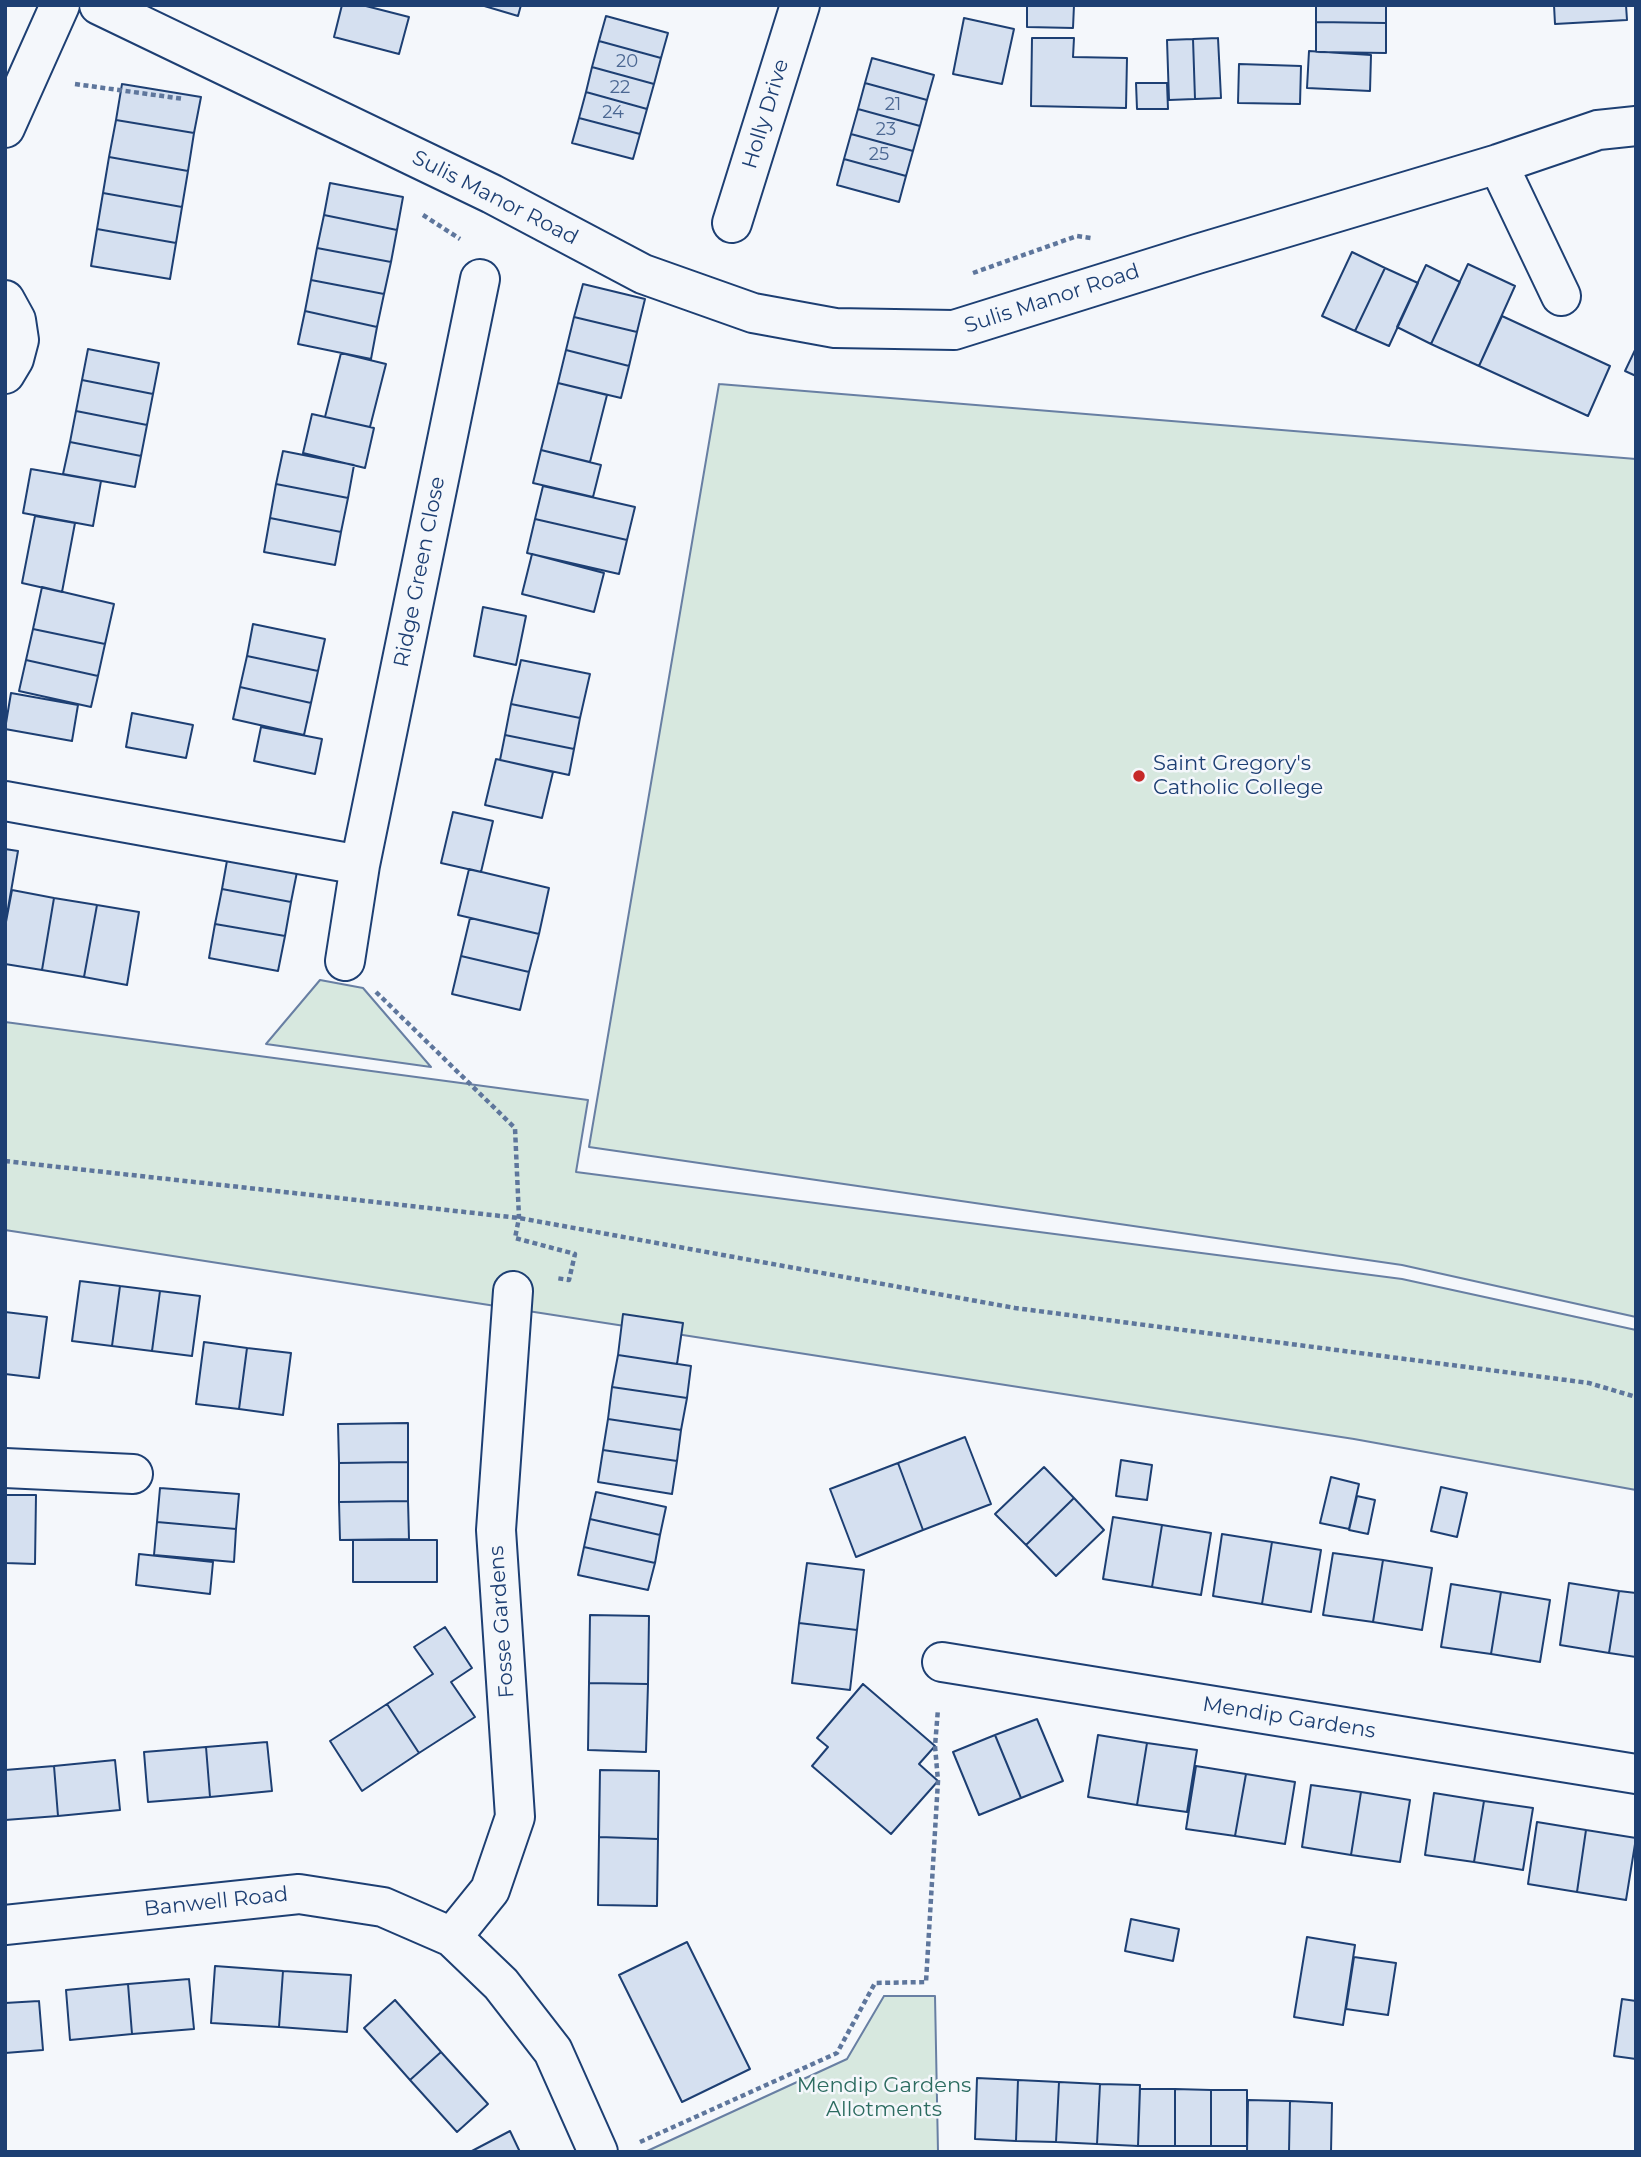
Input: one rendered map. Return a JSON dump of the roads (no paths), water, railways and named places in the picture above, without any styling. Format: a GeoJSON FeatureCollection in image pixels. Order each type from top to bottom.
{"type":"FeatureCollection","features":[{"type":"Feature","properties":{"kind":"street"},"geometry":{"type":"LineString","coordinates":[[5,128],[60,5]]}},
{"type":"Feature","properties":{"kind":"street","name":"Sulis Manor Road"},"geometry":{"type":"LineString","coordinates":[[99,5],[492,194],[643,274],[753,313],[835,328],[954,330],[1497,164],[1598,130],[1636,126]]}},
{"type":"Feature","properties":{"kind":"street","name":"Holly Drive"},"geometry":{"type":"LineString","coordinates":[[732,223],[800,5]]}},
{"type":"Feature","properties":{"kind":"street"},"geometry":{"type":"LineString","coordinates":[[1497,164],[1561,296]]}},
{"type":"Feature","properties":{"kind":"street","name":"Ridge Green Close"},"geometry":{"type":"LineString","coordinates":[[345,961],[360,865],[480,279]]}},
{"type":"Feature","properties":{"kind":"street"},"geometry":{"type":"LineString","coordinates":[[5,300],[16,320],[19,340],[14,359],[5,374]]}},
{"type":"Feature","properties":{"kind":"street"},"geometry":{"type":"LineString","coordinates":[[5,801],[360,865]]}},
{"type":"Feature","properties":{"kind":"street","name":"Fosse Gardens"},"geometry":{"type":"LineString","coordinates":[[452,1937],[490,1890],[515,1817],[496,1530],[513,1291]]}},
{"type":"Feature","properties":{"kind":"street"},"geometry":{"type":"LineString","coordinates":[[5,1468],[133,1474]]}},
{"type":"Feature","properties":{"kind":"street","name":"Mendip Gardens"},"geometry":{"type":"LineString","coordinates":[[942,1662],[1636,1774]]}},
{"type":"Feature","properties":{"kind":"street","name":"Banwell Road"},"geometry":{"type":"LineString","coordinates":[[5,1925],[299,1894],[383,1907],[452,1937],[501,1984],[552,2051],[615,2149]]}},
{"type":"Feature","properties":{"kind":"place","name":"Saint Gregory's Catholic College"},"geometry":{"type":"Point","coordinates":[1139,776]}},
{"type":"Feature","properties":{"kind":"park label","name":"Mendip Gardens Allotments"},"geometry":{"type":"Point","coordinates":[884,2098]}}]}
